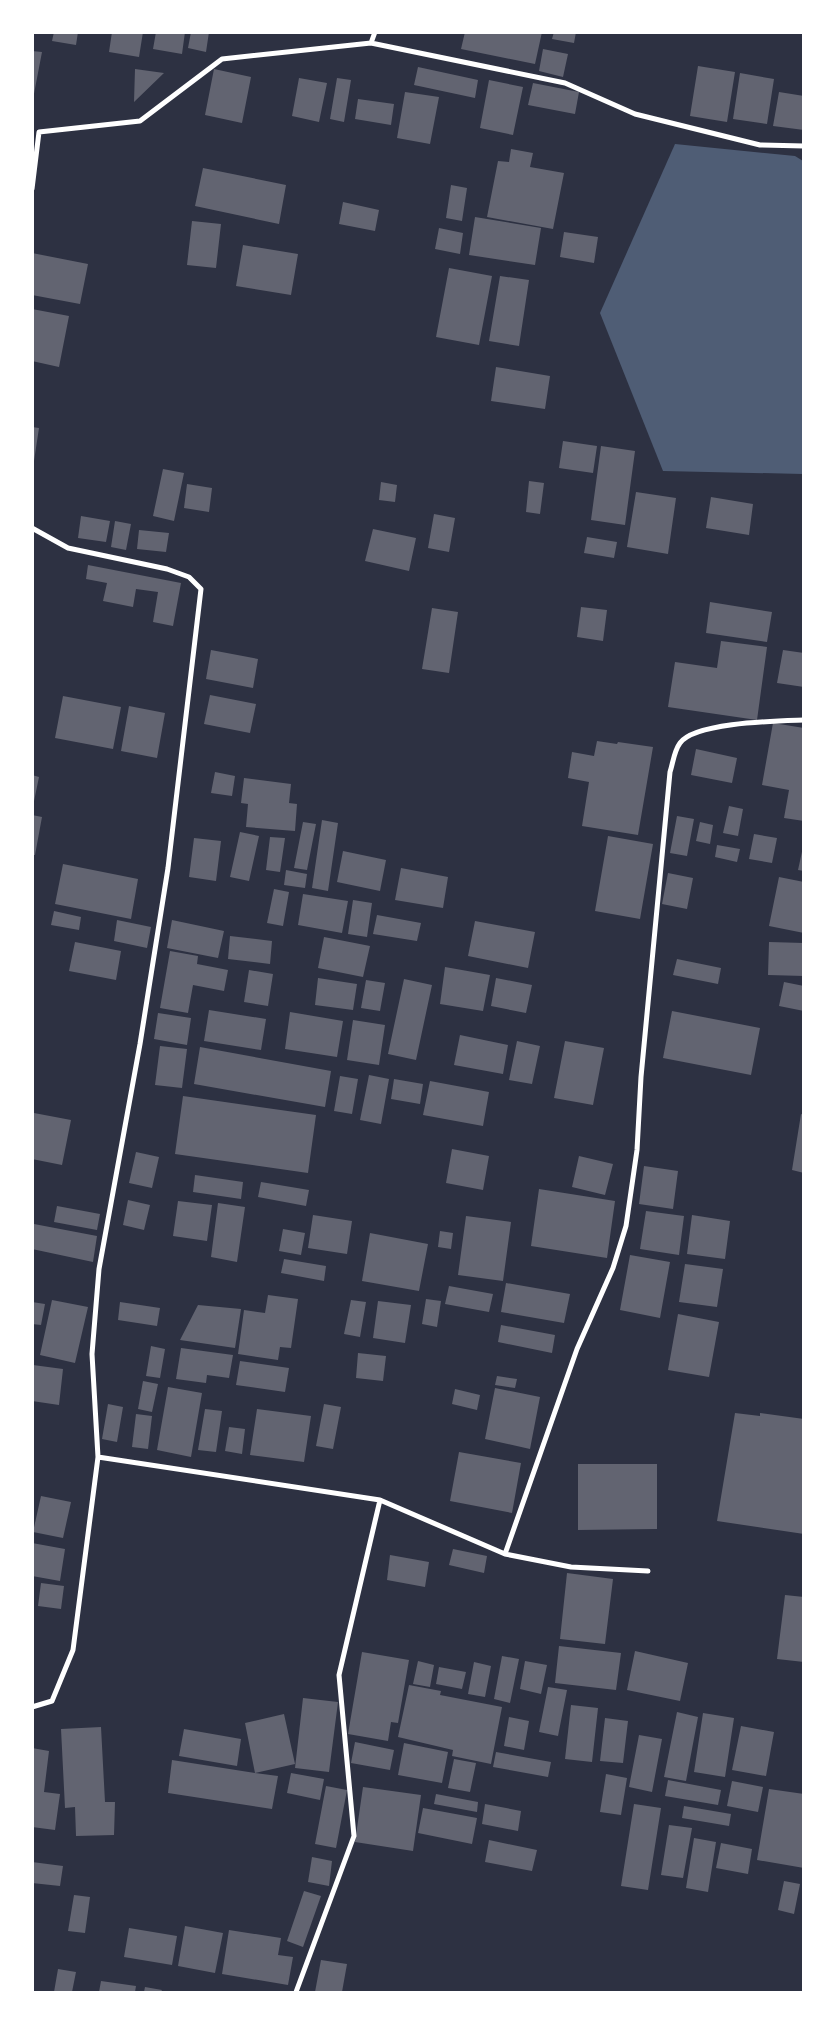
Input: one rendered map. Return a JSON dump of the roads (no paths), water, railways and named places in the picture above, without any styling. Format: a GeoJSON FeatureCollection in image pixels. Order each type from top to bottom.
{"type":"FeatureCollection","features":[{"type":"Feature","properties":{"kind":"street"},"geometry":{"type":"LineString","coordinates":[[371,43],[375,32]]}},
{"type":"Feature","properties":{"kind":"street"},"geometry":{"type":"LineString","coordinates":[[32,189],[39,132],[140,121],[222,59],[371,43],[565,83],[635,114],[760,145],[804,146]]}},
{"type":"Feature","properties":{"kind":"street"},"geometry":{"type":"LineString","coordinates":[[32,528],[68,548],[167,570],[189,577],[201,589],[168,868],[140,1044],[99,1268],[92,1354],[98,1457],[73,1650],[52,1700],[32,1707]]}},
{"type":"Feature","properties":{"kind":"street"},"geometry":{"type":"LineString","coordinates":[[505,1554],[577,1349],[613,1268],[626,1226],[637,1150],[641,1077],[670,772],[674,756],[681,742],[701,729],[761,722],[804,720]]}},
{"type":"Feature","properties":{"kind":"street"},"geometry":{"type":"LineString","coordinates":[[98,1457],[380,1500],[505,1554],[571,1567],[648,1571]]}},
{"type":"Feature","properties":{"kind":"street"},"geometry":{"type":"LineString","coordinates":[[296,1992],[354,1836],[339,1675],[380,1500]]}},
{"type":"Feature","properties":{"kind":"water"},"geometry":{"type":"Polygon","coordinates":[[[675,144],[795,156],[803,161],[803,474],[663,471],[600,313],[675,144]]]}}]}
